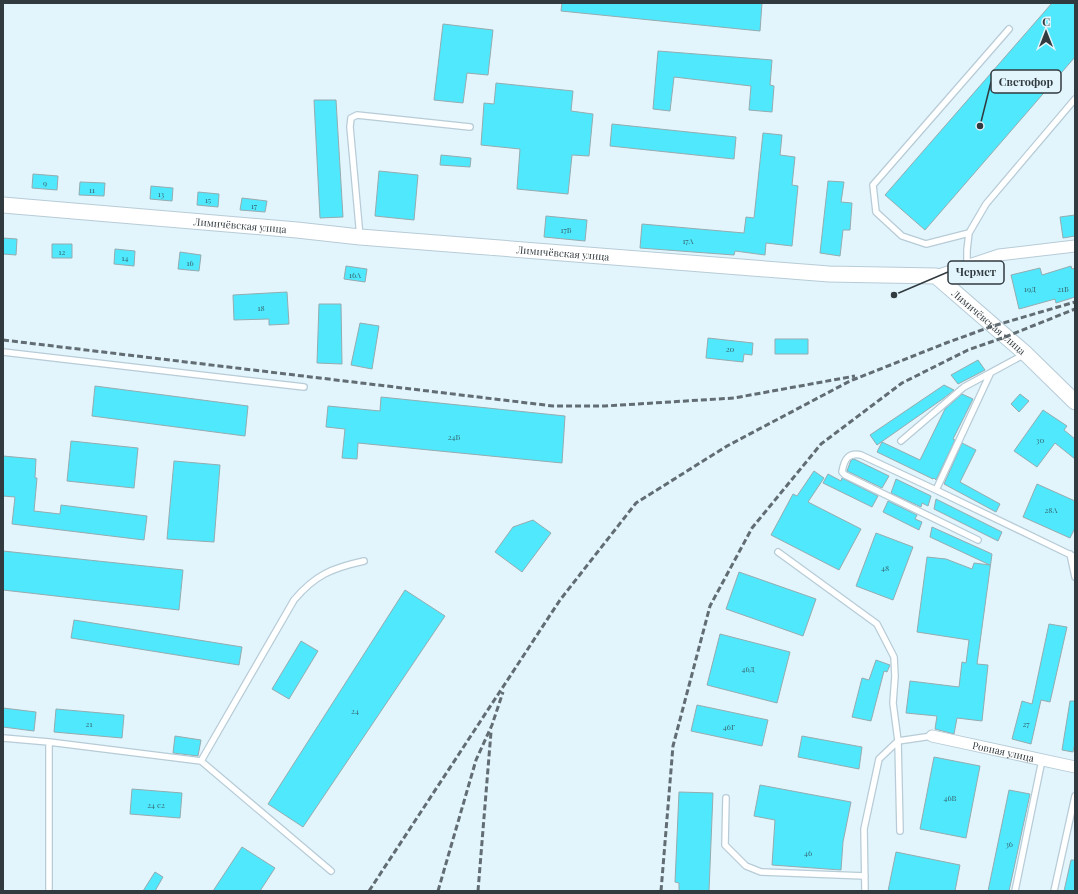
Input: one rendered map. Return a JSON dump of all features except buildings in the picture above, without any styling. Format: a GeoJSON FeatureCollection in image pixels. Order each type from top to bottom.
{"type":"FeatureCollection","features":[{"type":"Feature","properties":{"kind":"main road","name":"Лимичёвская улица"},"geometry":{"type":"LineString","coordinates":[[3,204],[360,237],[829,274],[936,276],[1026,354],[1075,402]]}},
{"type":"Feature","properties":{"kind":"street"},"geometry":{"type":"LineString","coordinates":[[936,276],[967,267],[999,255],[1075,246]]}},
{"type":"Feature","properties":{"kind":"street","name":"Ровная улица"},"geometry":{"type":"LineString","coordinates":[[932,736],[1075,767]]}},
{"type":"Feature","properties":{"kind":"lane"},"geometry":{"type":"LineString","coordinates":[[969,234],[926,244],[902,236],[876,212],[873,185],[1009,29]]}},
{"type":"Feature","properties":{"kind":"lane"},"geometry":{"type":"LineString","coordinates":[[967,267],[969,234],[986,204],[1075,99]]}},
{"type":"Feature","properties":{"kind":"lane"},"geometry":{"type":"LineString","coordinates":[[360,237],[350,127],[351,118],[357,115],[470,127]]}},
{"type":"Feature","properties":{"kind":"lane"},"geometry":{"type":"LineString","coordinates":[[3,352],[304,387]]}},
{"type":"Feature","properties":{"kind":"lane"},"geometry":{"type":"LineString","coordinates":[[901,441],[964,387],[1026,354]]}},
{"type":"Feature","properties":{"kind":"lane"},"geometry":{"type":"LineString","coordinates":[[936,490],[990,374]]}},
{"type":"Feature","properties":{"kind":"lane"},"geometry":{"type":"LineString","coordinates":[[978,540],[845,475],[842,472],[843,466],[849,456],[855,453],[862,455],[1072,555],[1075,577]]}},
{"type":"Feature","properties":{"kind":"lane"},"geometry":{"type":"LineString","coordinates":[[778,552],[877,624],[894,657],[895,676],[893,703],[898,741],[900,831]]}},
{"type":"Feature","properties":{"kind":"lane"},"geometry":{"type":"LineString","coordinates":[[201,762],[294,600],[306,586],[326,573],[342,566],[364,561]]}},
{"type":"Feature","properties":{"kind":"lane"},"geometry":{"type":"LineString","coordinates":[[865,891],[864,829],[879,759],[898,741],[932,736]]}},
{"type":"Feature","properties":{"kind":"lane"},"geometry":{"type":"LineString","coordinates":[[3,738],[50,742],[201,762],[331,871]]}},
{"type":"Feature","properties":{"kind":"lane"},"geometry":{"type":"LineString","coordinates":[[49,891],[50,742]]}},
{"type":"Feature","properties":{"kind":"lane"},"geometry":{"type":"LineString","coordinates":[[1015,891],[1042,760]]}},
{"type":"Feature","properties":{"kind":"lane"},"geometry":{"type":"LineString","coordinates":[[1054,891],[1075,796]]}},
{"type":"Feature","properties":{"kind":"lane"},"geometry":{"type":"LineString","coordinates":[[726,798],[725,845],[746,866],[761,872],[865,876]]}},
{"type":"Feature","properties":{"kind":"railway"},"geometry":{"type":"LineString","coordinates":[[369,891],[560,600],[636,503],[727,446],[850,381],[993,326],[1075,302]]}},
{"type":"Feature","properties":{"kind":"railway"},"geometry":{"type":"LineString","coordinates":[[661,891],[673,746],[710,606],[752,528],[821,444],[902,383],[968,350],[1075,309]]}},
{"type":"Feature","properties":{"kind":"railway"},"geometry":{"type":"LineString","coordinates":[[3,340],[553,406],[605,406],[734,398],[855,376]]}},
{"type":"Feature","properties":{"kind":"railway"},"geometry":{"type":"LineString","coordinates":[[438,891],[476,760],[492,725],[503,692]]}},
{"type":"Feature","properties":{"kind":"railway"},"geometry":{"type":"LineString","coordinates":[[478,891],[491,732]]}},
{"type":"Feature","properties":{"kind":"place","name":"Светофор"},"geometry":{"type":"Point","coordinates":[980,126]}},
{"type":"Feature","properties":{"kind":"place","name":"Чермет"},"geometry":{"type":"Point","coordinates":[894,295]}}]}
